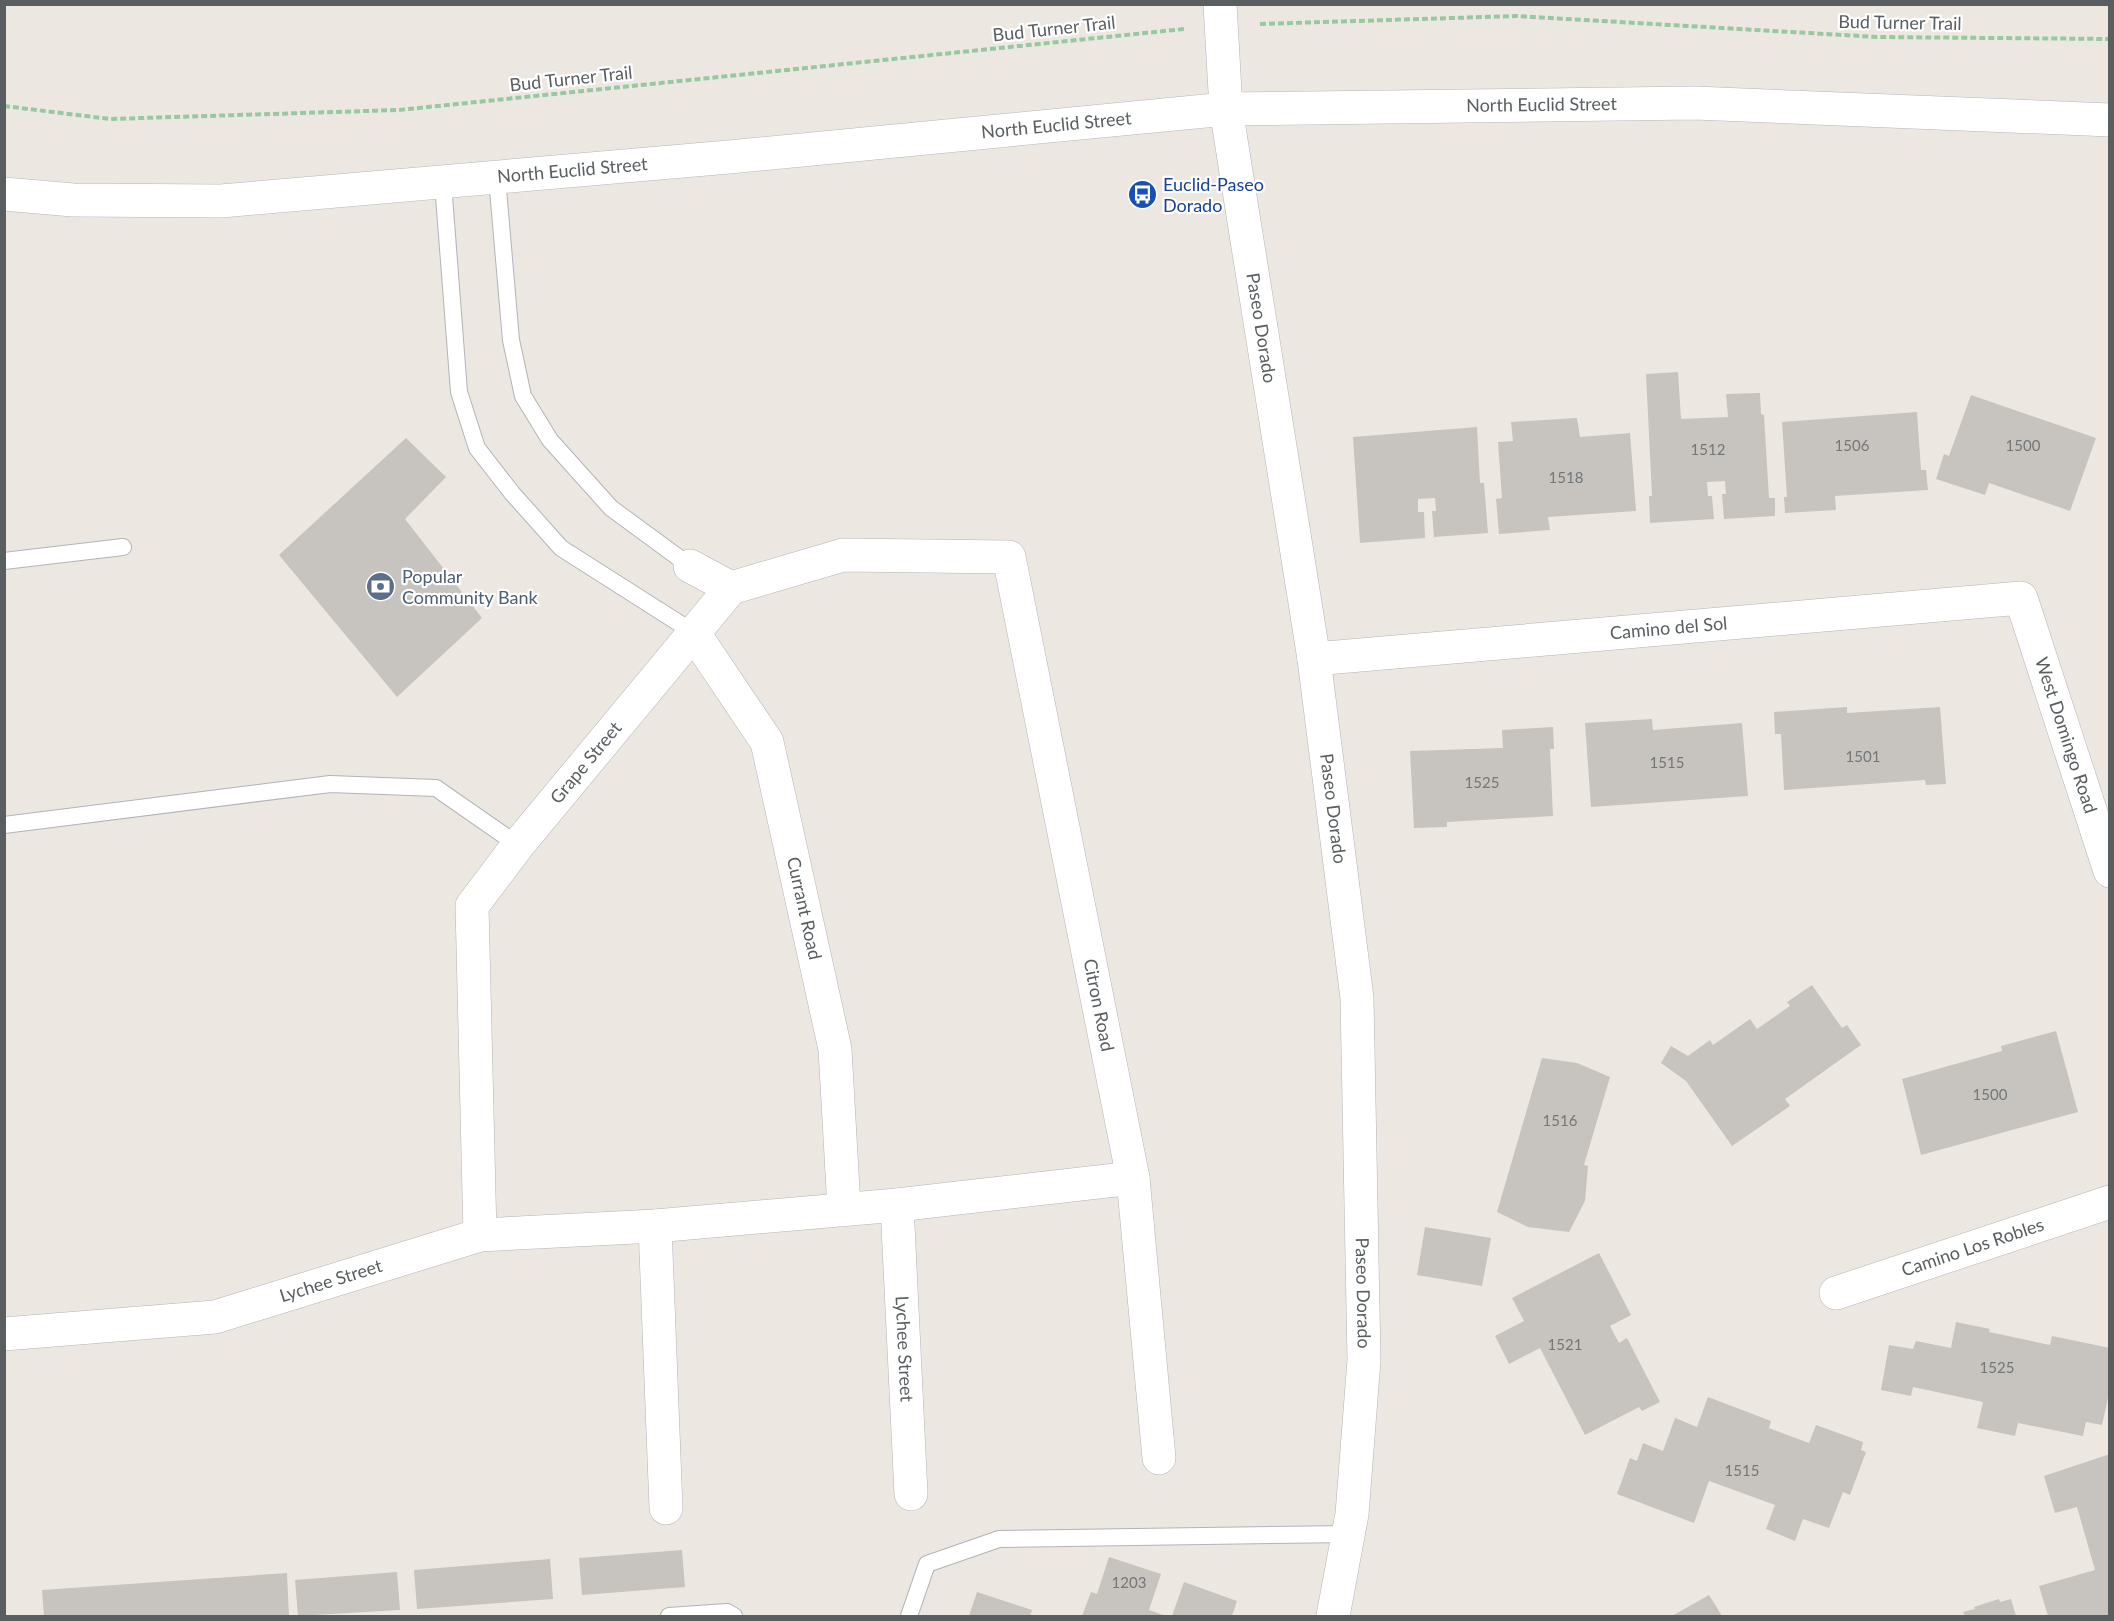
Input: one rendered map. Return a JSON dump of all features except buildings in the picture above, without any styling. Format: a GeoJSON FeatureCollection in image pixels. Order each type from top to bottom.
{"type":"FeatureCollection","features":[{"type":"Feature","properties":{"kind":"street","name":"Paseo Dorado"},"geometry":{"type":"LineString","coordinates":[[1221,15],[1226,109],[1314,659],[1357,998],[1364,1360],[1352,1514],[1334,1617]]}},
{"type":"Feature","properties":{"kind":"street","name":"North Euclid Street"},"geometry":{"type":"LineString","coordinates":[[4,194],[73,200],[221,201],[443,183],[1226,109],[1695,103],[2109,120]]}},
{"type":"Feature","properties":{"kind":"street","name":"Citron Road"},"geometry":{"type":"LineString","coordinates":[[731,588],[843,555],[1009,557],[1133,1178],[1159,1458]]}},
{"type":"Feature","properties":{"kind":"street"},"geometry":{"type":"LineString","coordinates":[[690,566],[731,588]]}},
{"type":"Feature","properties":{"kind":"street","name":"Grape Street"},"geometry":{"type":"LineString","coordinates":[[480,1235],[472,906],[518,845],[731,588]]}},
{"type":"Feature","properties":{"kind":"street","name":"Camino del Sol"},"geometry":{"type":"LineString","coordinates":[[1314,659],[2021,598]]}},
{"type":"Feature","properties":{"kind":"street","name":"West Domingo Road"},"geometry":{"type":"LineString","coordinates":[[2021,598],[2109,871]]}},
{"type":"Feature","properties":{"kind":"street","name":"Currant Road"},"geometry":{"type":"LineString","coordinates":[[693,632],[767,742],[835,1049],[844,1208]]}},
{"type":"Feature","properties":{"kind":"street","name":"Lychee Street"},"geometry":{"type":"LineString","coordinates":[[4,1334],[215,1317],[480,1235],[655,1226],[897,1205],[1133,1178]]}},
{"type":"Feature","properties":{"kind":"street","name":"Camino Los Robles"},"geometry":{"type":"LineString","coordinates":[[1836,1293],[2109,1202]]}},
{"type":"Feature","properties":{"kind":"street","name":"Lychee Street"},"geometry":{"type":"LineString","coordinates":[[897,1205],[911,1494]]}},
{"type":"Feature","properties":{"kind":"street"},"geometry":{"type":"LineString","coordinates":[[655,1226],[666,1508]]}},
{"type":"Feature","properties":{"kind":"lane"},"geometry":{"type":"LineString","coordinates":[[497,178],[511,340],[523,396],[550,440],[611,508],[690,566]]}},
{"type":"Feature","properties":{"kind":"lane"},"geometry":{"type":"LineString","coordinates":[[443,183],[459,392],[477,448],[512,493],[561,548],[693,632]]}},
{"type":"Feature","properties":{"kind":"lane"},"geometry":{"type":"LineString","coordinates":[[4,561],[123,547]]}},
{"type":"Feature","properties":{"kind":"lane"},"geometry":{"type":"LineString","coordinates":[[4,825],[330,784],[436,788],[518,845]]}},
{"type":"Feature","properties":{"kind":"lane"},"geometry":{"type":"LineString","coordinates":[[909,1617],[927,1564],[999,1539],[1348,1534]]}},
{"type":"Feature","properties":{"kind":"lane"},"geometry":{"type":"LineString","coordinates":[[669,1617],[727,1612],[734,1617]]}},
{"type":"Feature","properties":{"kind":"path","name":"Bud Turner Trail"},"geometry":{"type":"LineString","coordinates":[[4,106],[110,119],[399,110],[1221,15],[1516,16],[1877,38],[2109,39]]}},
{"type":"Feature","properties":{"kind":"place","name":"Euclid-Paseo Dorado"},"geometry":{"type":"Point","coordinates":[1142,195]}},
{"type":"Feature","properties":{"kind":"place","name":"Popular Community Bank"},"geometry":{"type":"Point","coordinates":[381,587]}}]}
